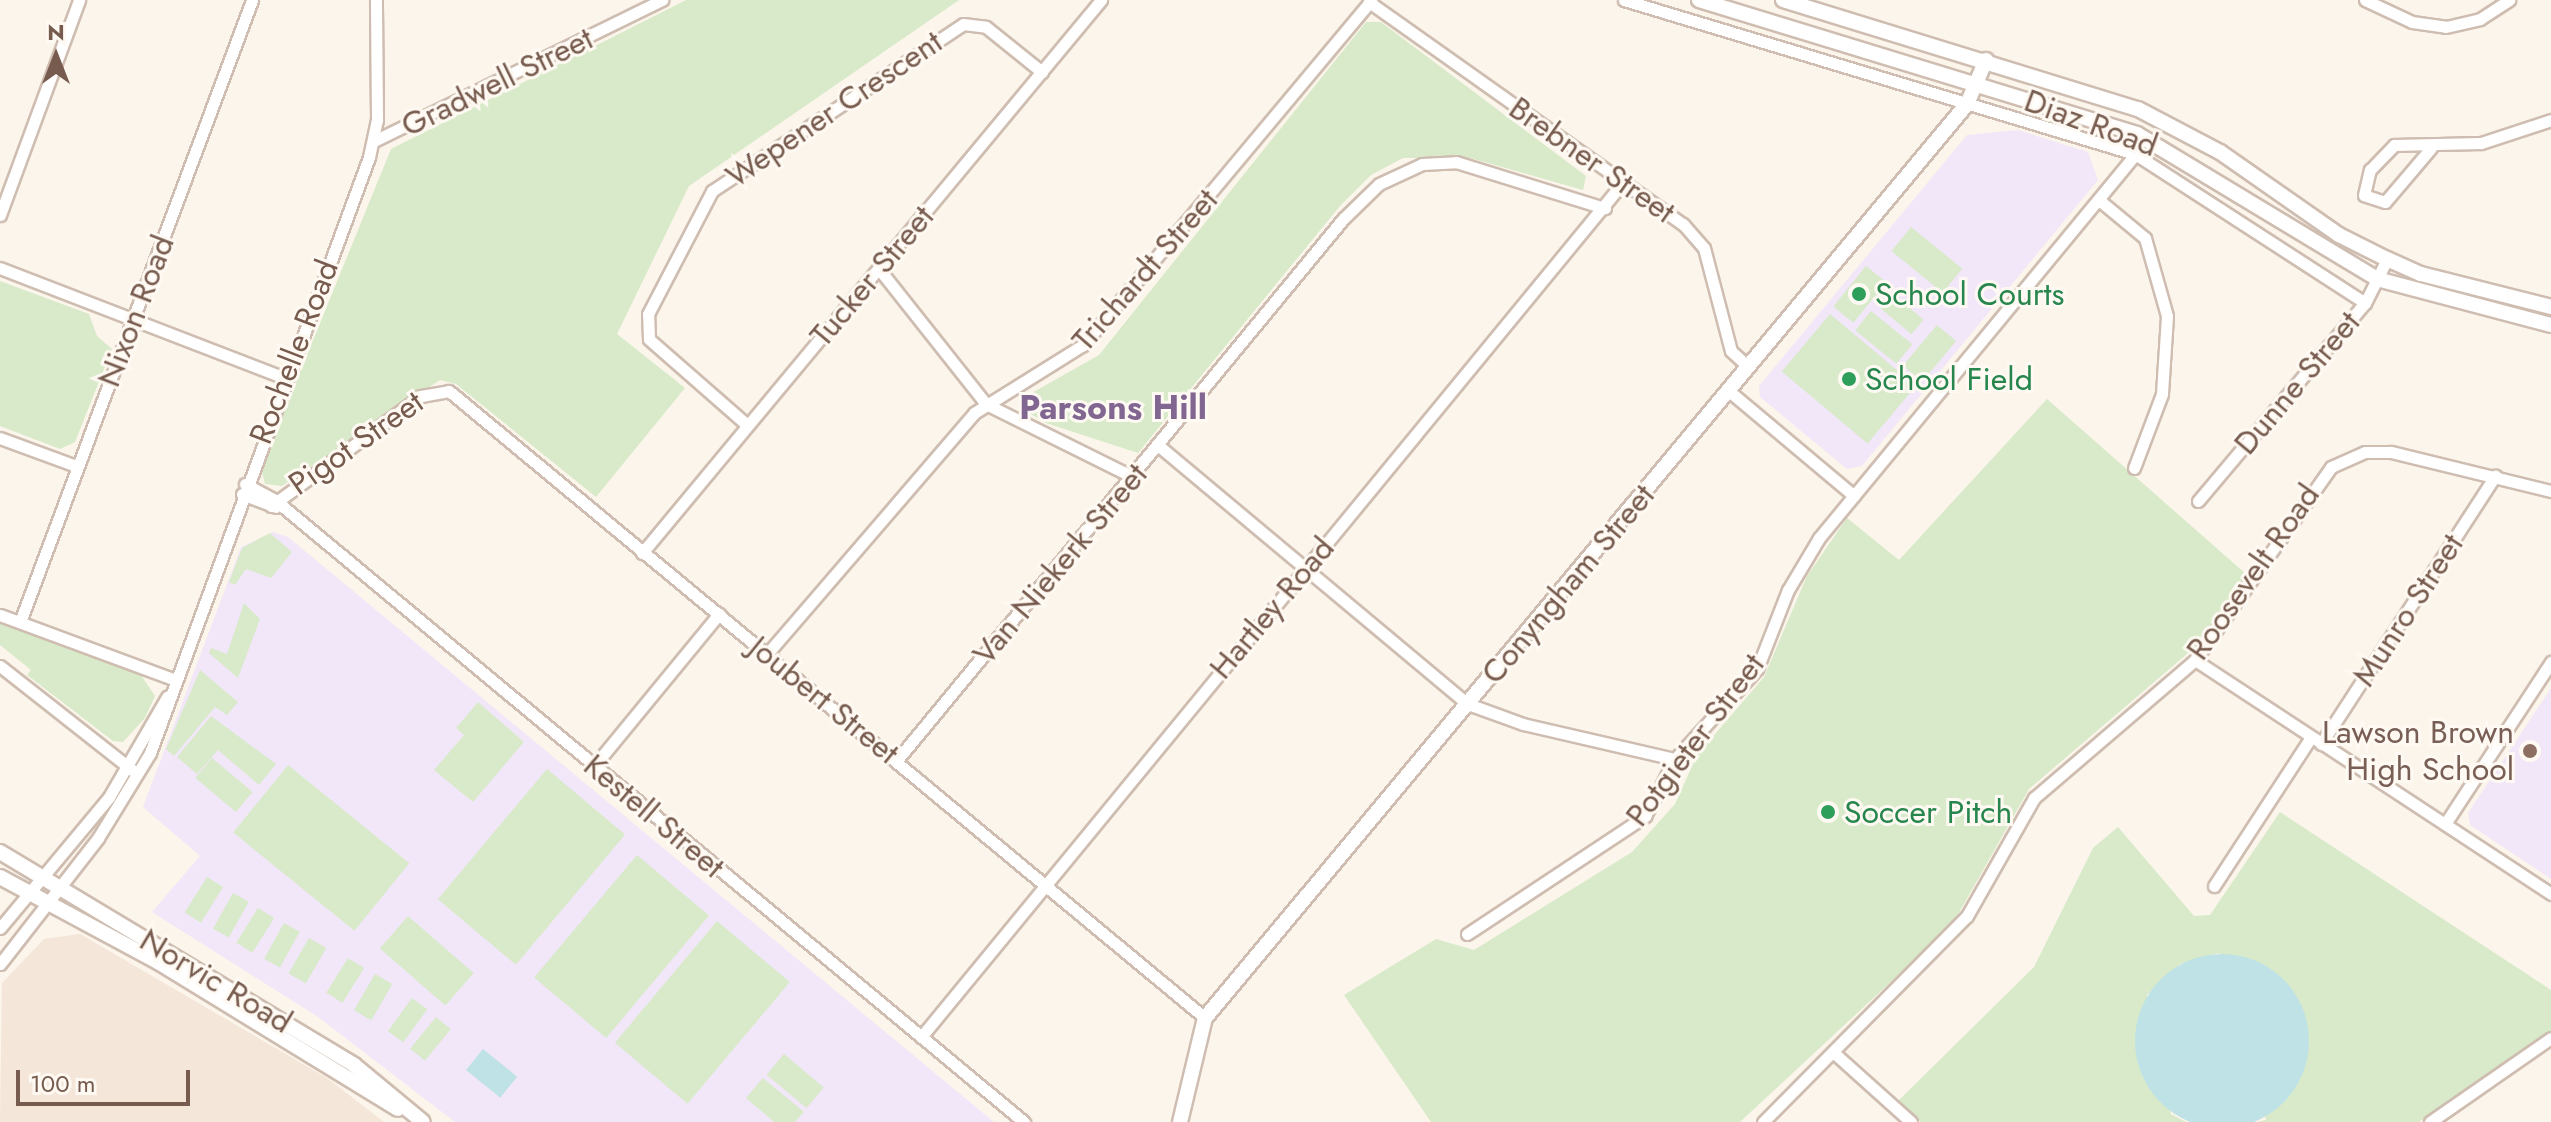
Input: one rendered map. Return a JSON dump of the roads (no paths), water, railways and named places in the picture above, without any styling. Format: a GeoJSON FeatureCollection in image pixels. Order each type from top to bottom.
{"type":"FeatureCollection","features":[{"type":"Feature","properties":{"kind":"street"},"geometry":{"type":"LineString","coordinates":[[0,215],[79,0]]}},
{"type":"Feature","properties":{"kind":"street","name":"Nixon Road"},"geometry":{"type":"LineString","coordinates":[[20,622],[252,0]]}},
{"type":"Feature","properties":{"kind":"street","name":"Rochelle Road"},"geometry":{"type":"LineString","coordinates":[[0,964],[63,887],[140,776],[283,377],[374,141],[376,0]]}},
{"type":"Feature","properties":{"kind":"street","name":"Gradwell Street"},"geometry":{"type":"LineString","coordinates":[[374,141],[662,0]]}},
{"type":"Feature","properties":{"kind":"street","name":"Tucker Street"},"geometry":{"type":"LineString","coordinates":[[642,553],[1101,0]]}},
{"type":"Feature","properties":{"kind":"street","name":"Diaz Road"},"geometry":{"type":"LineString","coordinates":[[1624,0],[2135,154],[2365,303]]}},
{"type":"Feature","properties":{"kind":"street","name":"Diaz Road"},"geometry":{"type":"LineString","coordinates":[[1699,0],[2137,134],[2377,279],[2551,325]]}},
{"type":"Feature","properties":{"kind":"street","name":"Diaz Road"},"geometry":{"type":"LineString","coordinates":[[1783,0],[1986,60],[2162,120],[2339,235],[2387,259],[2421,274],[2551,307]]}},
{"type":"Feature","properties":{"kind":"street"},"geometry":{"type":"LineString","coordinates":[[2365,0],[2412,22],[2446,27],[2480,19],[2509,0]]}},
{"type":"Feature","properties":{"kind":"street","name":"Brebner Street"},"geometry":{"type":"LineString","coordinates":[[1370,1],[1625,180],[1704,248],[1724,337],[1749,367]]}},
{"type":"Feature","properties":{"kind":"street","name":"Trichardt Street"},"geometry":{"type":"LineString","coordinates":[[767,654],[986,404],[1083,345],[1370,1]]}},
{"type":"Feature","properties":{"kind":"street","name":"Wepener Crescent"},"geometry":{"type":"LineString","coordinates":[[746,424],[649,339],[648,314],[712,191],[963,24],[986,27],[1042,72]]}},
{"type":"Feature","properties":{"kind":"street","name":"Conyngham Street"},"geometry":{"type":"LineString","coordinates":[[1180,1122],[1205,1018],[1967,104],[1986,60]]}},
{"type":"Feature","properties":{"kind":"street"},"geometry":{"type":"LineString","coordinates":[[2431,148],[2385,202],[2364,195],[2365,178],[2387,149],[2412,143],[2431,148],[2507,136],[2551,120]]}},
{"type":"Feature","properties":{"kind":"street","name":"Potgieter Street"},"geometry":{"type":"LineString","coordinates":[[1467,934],[1632,829],[1656,802],[1675,759],[1750,679],[1798,573],[1854,496],[2135,154]]}},
{"type":"Feature","properties":{"kind":"street","name":"Van Niekerk Street"},"geometry":{"type":"LineString","coordinates":[[897,760],[1159,446],[1343,219],[1394,175],[1439,162],[1474,164],[1605,208]]}},
{"type":"Feature","properties":{"kind":"street","name":"Hartley Road"},"geometry":{"type":"LineString","coordinates":[[921,1037],[1625,180]]}},
{"type":"Feature","properties":{"kind":"street"},"geometry":{"type":"LineString","coordinates":[[2099,200],[2145,238],[2167,316],[2162,394],[2134,468]]}},
{"type":"Feature","properties":{"kind":"street","name":"Dunne Street"},"geometry":{"type":"LineString","coordinates":[[2198,501],[2365,303],[2387,259]]}},
{"type":"Feature","properties":{"kind":"street"},"geometry":{"type":"LineString","coordinates":[[0,268],[283,377]]}},
{"type":"Feature","properties":{"kind":"street"},"geometry":{"type":"LineString","coordinates":[[879,269],[986,404],[1131,476]]}},
{"type":"Feature","properties":{"kind":"street","name":"Pigot Street"},"geometry":{"type":"LineString","coordinates":[[273,503],[438,389]]}},
{"type":"Feature","properties":{"kind":"street","name":"Joubert Street"},"geometry":{"type":"LineString","coordinates":[[438,389],[453,394],[1205,1018]]}},
{"type":"Feature","properties":{"kind":"street"},"geometry":{"type":"LineString","coordinates":[[1729,391],[1854,496]]}},
{"type":"Feature","properties":{"kind":"street"},"geometry":{"type":"LineString","coordinates":[[0,438],[76,466]]}},
{"type":"Feature","properties":{"kind":"street"},"geometry":{"type":"LineString","coordinates":[[1159,446],[1468,704],[1523,724],[1675,759]]}},
{"type":"Feature","properties":{"kind":"street","name":"Roosevelt Road"},"geometry":{"type":"LineString","coordinates":[[1763,1122],[1967,916],[2034,798],[2195,660],[2331,467],[2377,451],[2551,491]]}},
{"type":"Feature","properties":{"kind":"street","name":"Munro Street"},"geometry":{"type":"LineString","coordinates":[[2214,886],[2495,476]]}},
{"type":"Feature","properties":{"kind":"street","name":"Kestell Street"},"geometry":{"type":"LineString","coordinates":[[244,489],[284,511],[1024,1122]]}},
{"type":"Feature","properties":{"kind":"street"},"geometry":{"type":"LineString","coordinates":[[594,766],[719,614]]}},
{"type":"Feature","properties":{"kind":"street"},"geometry":{"type":"LineString","coordinates":[[0,615],[173,679]]}},
{"type":"Feature","properties":{"kind":"street"},"geometry":{"type":"LineString","coordinates":[[2195,660],[2551,894]]}},
{"type":"Feature","properties":{"kind":"street"},"geometry":{"type":"LineString","coordinates":[[2445,824],[2551,662]]}},
{"type":"Feature","properties":{"kind":"street"},"geometry":{"type":"LineString","coordinates":[[1,669],[140,776]]}},
{"type":"Feature","properties":{"kind":"street","name":"Rochelle Road"},"geometry":{"type":"LineString","coordinates":[[0,928],[89,824],[167,697]]}},
{"type":"Feature","properties":{"kind":"street","name":"Norvic Road"},"geometry":{"type":"LineString","coordinates":[[0,852],[63,887],[354,1065],[423,1122]]}},
{"type":"Feature","properties":{"kind":"street","name":"Norvic Road"},"geometry":{"type":"LineString","coordinates":[[0,877],[423,1122]]}},
{"type":"Feature","properties":{"kind":"street"},"geometry":{"type":"LineString","coordinates":[[2430,1122],[2551,1038]]}},
{"type":"Feature","properties":{"kind":"street"},"geometry":{"type":"LineString","coordinates":[[1833,1052],[1911,1122]]}},
{"type":"Feature","properties":{"kind":"water"},"geometry":{"type":"Polygon","coordinates":[[[2222,954],[2255,961],[2284,979],[2302,1008],[2309,1041],[2302,1074],[2284,1103],[2255,1121],[2222,1128],[2189,1121],[2160,1103],[2142,1074],[2135,1041],[2142,1008],[2160,979],[2189,961],[2222,954]]]}},
{"type":"Feature","properties":{"kind":"water"},"geometry":{"type":"Polygon","coordinates":[[[483,1049],[517,1077],[500,1098],[466,1070],[483,1049]]]}},
{"type":"Feature","properties":{"kind":"place","name":"School Courts"},"geometry":{"type":"Point","coordinates":[1859,294]}},
{"type":"Feature","properties":{"kind":"place","name":"School Field"},"geometry":{"type":"Point","coordinates":[1849,379]}},
{"type":"Feature","properties":{"kind":"place","name":"Lawson Brown High School"},"geometry":{"type":"Point","coordinates":[2530,751]}},
{"type":"Feature","properties":{"kind":"place","name":"Soccer Pitch"},"geometry":{"type":"Point","coordinates":[1828,812]}},
{"type":"Feature","properties":{"kind":"district","name":"Parsons Hill"},"geometry":{"type":"Point","coordinates":[1113,408]}}]}
